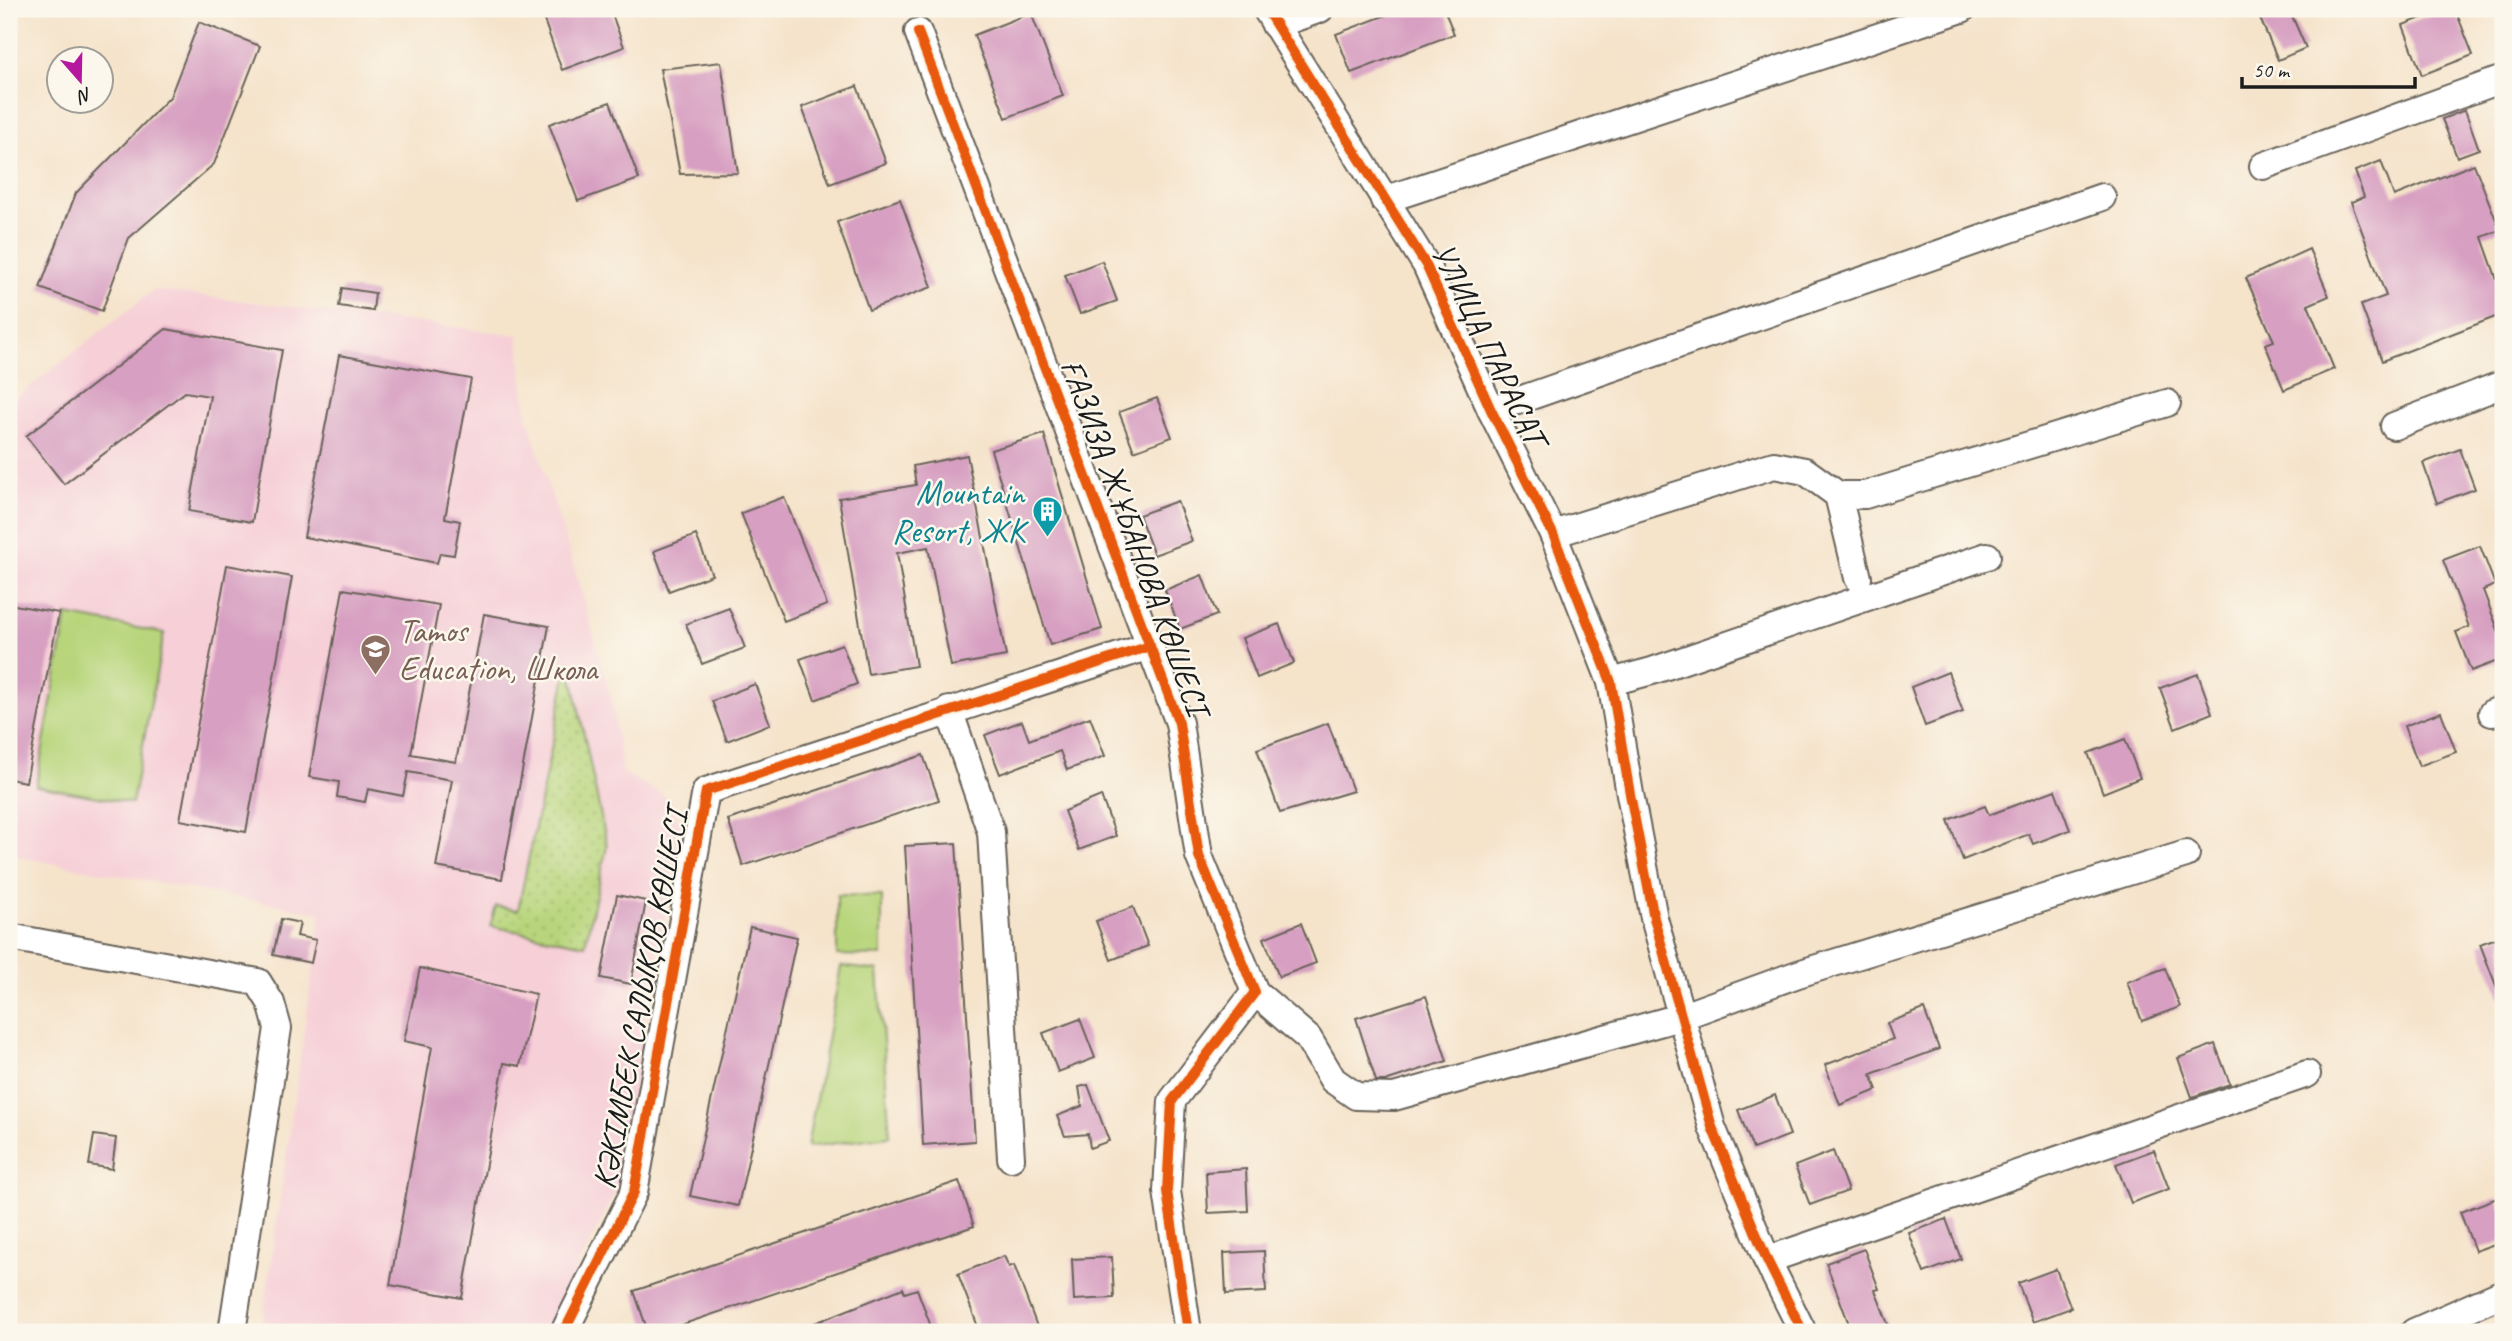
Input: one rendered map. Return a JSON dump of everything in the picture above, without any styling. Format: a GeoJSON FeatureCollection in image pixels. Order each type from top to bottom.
{"type":"FeatureCollection","features":[{"type":"Feature","properties":{"kind":"street"},"geometry":{"type":"LineString","coordinates":[[1270,17],[1320,9]]}},
{"type":"Feature","properties":{"kind":"street"},"geometry":{"type":"LineString","coordinates":[[1384,200],[1962,9]]}},
{"type":"Feature","properties":{"kind":"street","name":"УЛИЦА ПАРАСАТ"},"geometry":{"type":"LineString","coordinates":[[1270,17],[1426,265],[1491,410],[1553,534],[1611,682],[1654,918],[1712,1127],[1767,1259],[1803,1332]]}},
{"type":"Feature","properties":{"kind":"street","name":"ҒАЗИЗА ЖҰБАНОВА КӨШЕСІ"},"geometry":{"type":"LineString","coordinates":[[918,32],[1179,723],[1199,856],[1255,992]]}},
{"type":"Feature","properties":{"kind":"street"},"geometry":{"type":"LineString","coordinates":[[2263,166],[2503,79]]}},
{"type":"Feature","properties":{"kind":"street"},"geometry":{"type":"LineString","coordinates":[[1491,410],[2102,197]]}},
{"type":"Feature","properties":{"kind":"street"},"geometry":{"type":"LineString","coordinates":[[2394,426],[2503,384]]}},
{"type":"Feature","properties":{"kind":"street"},"geometry":{"type":"LineString","coordinates":[[1553,534],[1774,464],[1805,471],[1838,495],[1865,495],[2167,403]]}},
{"type":"Feature","properties":{"kind":"street"},"geometry":{"type":"LineString","coordinates":[[1838,495],[1858,578]]}},
{"type":"Feature","properties":{"kind":"street"},"geometry":{"type":"LineString","coordinates":[[1611,682],[1652,671],[1987,556]]}},
{"type":"Feature","properties":{"kind":"street","name":"КӘКІМБЕК САЛЫҚОВ КӨШЕСІ"},"geometry":{"type":"LineString","coordinates":[[564,1332],[634,1192],[706,791],[1150,646]]}},
{"type":"Feature","properties":{"kind":"street"},"geometry":{"type":"LineString","coordinates":[[949,710],[991,832],[1011,1158]]}},
{"type":"Feature","properties":{"kind":"street"},"geometry":{"type":"LineString","coordinates":[[1188,1332],[1167,1192],[1172,1101],[1255,992],[1308,1038],[1333,1080],[1356,1096],[1394,1097],[1680,1017],[1798,974],[2186,854]]}},
{"type":"Feature","properties":{"kind":"street"},"geometry":{"type":"LineString","coordinates":[[9,937],[258,982],[271,1003],[278,1028],[232,1332]]}},
{"type":"Feature","properties":{"kind":"street"},"geometry":{"type":"LineString","coordinates":[[1767,1259],[2307,1074]]}},
{"type":"Feature","properties":{"kind":"street"},"geometry":{"type":"LineString","coordinates":[[2414,1332],[2503,1293]]}},
{"type":"Feature","properties":{"kind":"shaded area"},"geometry":{"type":"Polygon","coordinates":[[[154,290],[518,335],[527,416],[612,701],[622,772],[670,799],[682,829],[655,967],[619,1184],[546,1332],[261,1332],[321,913],[9,855],[9,403],[154,290]]]}},
{"type":"Feature","properties":{"kind":"green space"},"geometry":{"type":"Polygon","coordinates":[[[67,615],[164,633],[132,803],[36,786],[67,615]]]}},
{"type":"Feature","properties":{"kind":"green space"},"geometry":{"type":"Polygon","coordinates":[[[569,661],[607,846],[585,945],[490,926],[496,906],[518,910],[569,661]]]}},
{"type":"Feature","properties":{"kind":"green space"},"geometry":{"type":"Polygon","coordinates":[[[837,895],[882,896],[882,956],[837,955],[837,895]]]}},
{"type":"Feature","properties":{"kind":"green space"},"geometry":{"type":"Polygon","coordinates":[[[841,966],[878,971],[890,1136],[807,1147],[841,966]]]}},
{"type":"Feature","properties":{"kind":"building"},"geometry":{"type":"Polygon","coordinates":[[[540,9],[610,9],[624,47],[562,70],[540,9]]]}},
{"type":"Feature","properties":{"kind":"building"},"geometry":{"type":"Polygon","coordinates":[[[1402,9],[1444,9],[1454,34],[1351,73],[1336,34],[1402,9]]]}},
{"type":"Feature","properties":{"kind":"building"},"geometry":{"type":"Polygon","coordinates":[[[2256,9],[2289,9],[2306,48],[2278,60],[2256,9]]]}},
{"type":"Feature","properties":{"kind":"building"},"geometry":{"type":"Polygon","coordinates":[[[2445,9],[2455,9],[2473,55],[2422,75],[2403,25],[2445,9]]]}},
{"type":"Feature","properties":{"kind":"building"},"geometry":{"type":"Polygon","coordinates":[[[1031,13],[1063,96],[1006,118],[974,35],[1031,13]]]}},
{"type":"Feature","properties":{"kind":"building"},"geometry":{"type":"Polygon","coordinates":[[[199,22],[260,46],[214,164],[129,238],[102,311],[40,288],[76,193],[170,97],[199,22]]]}},
{"type":"Feature","properties":{"kind":"building"},"geometry":{"type":"Polygon","coordinates":[[[721,62],[738,173],[680,174],[660,69],[721,62]]]}},
{"type":"Feature","properties":{"kind":"building"},"geometry":{"type":"Polygon","coordinates":[[[857,86],[886,163],[830,184],[802,107],[857,86]]]}},
{"type":"Feature","properties":{"kind":"building"},"geometry":{"type":"Polygon","coordinates":[[[610,102],[639,179],[578,201],[549,124],[610,102]]]}},
{"type":"Feature","properties":{"kind":"building"},"geometry":{"type":"Polygon","coordinates":[[[2465,110],[2479,149],[2457,157],[2442,119],[2465,110]]]}},
{"type":"Feature","properties":{"kind":"building"},"geometry":{"type":"Polygon","coordinates":[[[2381,161],[2394,196],[2474,164],[2500,230],[2482,237],[2503,297],[2503,314],[2382,361],[2361,305],[2386,296],[2351,202],[2364,197],[2355,171],[2381,161]]]}},
{"type":"Feature","properties":{"kind":"building"},"geometry":{"type":"Polygon","coordinates":[[[900,199],[932,287],[869,310],[837,222],[900,199]]]}},
{"type":"Feature","properties":{"kind":"building"},"geometry":{"type":"Polygon","coordinates":[[[2309,249],[2329,296],[2308,305],[2334,369],[2284,390],[2265,344],[2274,341],[2246,278],[2309,249]]]}},
{"type":"Feature","properties":{"kind":"building"},"geometry":{"type":"Polygon","coordinates":[[[1102,261],[1117,301],[1080,314],[1065,275],[1102,261]]]}},
{"type":"Feature","properties":{"kind":"building"},"geometry":{"type":"Polygon","coordinates":[[[342,288],[375,293],[373,311],[339,306],[342,288]]]}},
{"type":"Feature","properties":{"kind":"building"},"geometry":{"type":"Polygon","coordinates":[[[166,329],[282,350],[252,522],[189,511],[210,396],[185,392],[64,484],[26,436],[166,329]]]}},
{"type":"Feature","properties":{"kind":"building"},"geometry":{"type":"Polygon","coordinates":[[[339,355],[471,379],[445,518],[460,521],[454,555],[440,553],[437,563],[304,537],[339,355]]]}},
{"type":"Feature","properties":{"kind":"building"},"geometry":{"type":"Polygon","coordinates":[[[1157,398],[1172,437],[1134,451],[1119,412],[1157,398]]]}},
{"type":"Feature","properties":{"kind":"building","name":"Mountain Resort, ЖК"},"geometry":{"type":"Polygon","coordinates":[[[1044,434],[1102,629],[1050,645],[991,450],[1044,434]]]}},
{"type":"Feature","properties":{"kind":"building"},"geometry":{"type":"Polygon","coordinates":[[[2460,449],[2475,489],[2437,503],[2423,463],[2460,449]]]}},
{"type":"Feature","properties":{"kind":"building"},"geometry":{"type":"Polygon","coordinates":[[[967,455],[1006,656],[951,666],[928,547],[897,553],[916,666],[868,674],[839,498],[916,485],[913,466],[967,455]]]}},
{"type":"Feature","properties":{"kind":"building"},"geometry":{"type":"Polygon","coordinates":[[[784,497],[827,605],[784,621],[741,513],[784,497]]]}},
{"type":"Feature","properties":{"kind":"building"},"geometry":{"type":"Polygon","coordinates":[[[1177,501],[1192,541],[1154,555],[1139,515],[1177,501]]]}},
{"type":"Feature","properties":{"kind":"building"},"geometry":{"type":"Polygon","coordinates":[[[696,535],[712,575],[669,591],[654,551],[696,535]]]}},
{"type":"Feature","properties":{"kind":"building"},"geometry":{"type":"Polygon","coordinates":[[[2480,546],[2495,585],[2483,590],[2503,643],[2503,659],[2471,671],[2456,632],[2469,627],[2443,560],[2480,546]]]}},
{"type":"Feature","properties":{"kind":"building"},"geometry":{"type":"Polygon","coordinates":[[[227,565],[292,577],[246,832],[180,820],[227,565]]]}},
{"type":"Feature","properties":{"kind":"building"},"geometry":{"type":"Polygon","coordinates":[[[1202,575],[1217,615],[1180,629],[1165,590],[1202,575]]]}},
{"type":"Feature","properties":{"kind":"building","name":"Tamos Education, Школа"},"geometry":{"type":"Polygon","coordinates":[[[343,589],[439,605],[411,754],[456,762],[484,614],[549,626],[502,879],[436,867],[452,780],[408,772],[403,796],[368,789],[365,802],[337,797],[339,782],[309,777],[343,589]]]}},
{"type":"Feature","properties":{"kind":"building"},"geometry":{"type":"Polygon","coordinates":[[[9,604],[59,613],[26,782],[9,779],[9,604]]]}},
{"type":"Feature","properties":{"kind":"building"},"geometry":{"type":"Polygon","coordinates":[[[729,608],[745,648],[702,664],[686,624],[729,608]]]}},
{"type":"Feature","properties":{"kind":"building"},"geometry":{"type":"Polygon","coordinates":[[[1279,624],[1294,663],[1257,678],[1242,638],[1279,624]]]}},
{"type":"Feature","properties":{"kind":"building"},"geometry":{"type":"Polygon","coordinates":[[[842,644],[857,684],[815,700],[800,659],[842,644]]]}},
{"type":"Feature","properties":{"kind":"building"},"geometry":{"type":"Polygon","coordinates":[[[1948,672],[1963,712],[1925,726],[1911,687],[1948,672]]]}},
{"type":"Feature","properties":{"kind":"building"},"geometry":{"type":"Polygon","coordinates":[[[2198,674],[2212,713],[2175,728],[2160,688],[2198,674]]]}},
{"type":"Feature","properties":{"kind":"building"},"geometry":{"type":"Polygon","coordinates":[[[755,684],[770,724],[727,741],[712,701],[755,684]]]}},
{"type":"Feature","properties":{"kind":"building"},"geometry":{"type":"Polygon","coordinates":[[[2441,712],[2456,752],[2419,766],[2404,726],[2441,712]]]}},
{"type":"Feature","properties":{"kind":"building"},"geometry":{"type":"Polygon","coordinates":[[[1090,717],[1105,756],[1067,770],[1060,751],[1000,774],[985,735],[1022,721],[1029,740],[1090,717]]]}},
{"type":"Feature","properties":{"kind":"building"},"geometry":{"type":"Polygon","coordinates":[[[1328,723],[1353,791],[1280,813],[1257,749],[1328,723]]]}},
{"type":"Feature","properties":{"kind":"building"},"geometry":{"type":"Polygon","coordinates":[[[2125,739],[2140,778],[2103,793],[2088,753],[2125,739]]]}},
{"type":"Feature","properties":{"kind":"building"},"geometry":{"type":"Polygon","coordinates":[[[923,755],[939,800],[743,866],[728,820],[923,755]]]}},
{"type":"Feature","properties":{"kind":"building"},"geometry":{"type":"Polygon","coordinates":[[[2055,790],[2070,830],[2033,844],[2029,834],[1963,860],[1948,820],[1985,806],[1989,815],[2055,790]]]}},
{"type":"Feature","properties":{"kind":"building"},"geometry":{"type":"Polygon","coordinates":[[[1101,796],[1116,836],[1079,850],[1064,811],[1101,796]]]}},
{"type":"Feature","properties":{"kind":"building"},"geometry":{"type":"Polygon","coordinates":[[[956,843],[975,1141],[923,1145],[905,846],[956,843]]]}},
{"type":"Feature","properties":{"kind":"building"},"geometry":{"type":"Polygon","coordinates":[[[617,895],[646,901],[631,984],[601,978],[617,895]]]}},
{"type":"Feature","properties":{"kind":"building"},"geometry":{"type":"Polygon","coordinates":[[[1133,907],[1148,946],[1111,960],[1096,921],[1133,907]]]}},
{"type":"Feature","properties":{"kind":"building"},"geometry":{"type":"Polygon","coordinates":[[[281,919],[300,923],[297,936],[316,940],[311,963],[273,955],[281,919]]]}},
{"type":"Feature","properties":{"kind":"building"},"geometry":{"type":"Polygon","coordinates":[[[1301,923],[1316,963],[1279,977],[1264,938],[1301,923]]]}},
{"type":"Feature","properties":{"kind":"building"},"geometry":{"type":"Polygon","coordinates":[[[750,927],[797,937],[738,1206],[690,1196],[750,927]]]}},
{"type":"Feature","properties":{"kind":"building"},"geometry":{"type":"Polygon","coordinates":[[[2503,935],[2503,1000],[2502,1001],[2480,944],[2503,935]]]}},
{"type":"Feature","properties":{"kind":"building"},"geometry":{"type":"Polygon","coordinates":[[[420,968],[536,994],[520,1066],[504,1063],[462,1298],[390,1285],[432,1047],[404,1041],[420,968]]]}},
{"type":"Feature","properties":{"kind":"building"},"geometry":{"type":"Polygon","coordinates":[[[2165,968],[2180,1007],[2142,1021],[2127,982],[2165,968]]]}},
{"type":"Feature","properties":{"kind":"building"},"geometry":{"type":"Polygon","coordinates":[[[1426,996],[1447,1061],[1385,1081],[1376,1081],[1356,1018],[1426,996]]]}},
{"type":"Feature","properties":{"kind":"building"},"geometry":{"type":"Polygon","coordinates":[[[1924,1009],[1939,1049],[1871,1074],[1877,1090],[1840,1105],[1825,1065],[1893,1039],[1887,1023],[1924,1009]]]}},
{"type":"Feature","properties":{"kind":"building"},"geometry":{"type":"Polygon","coordinates":[[[1080,1019],[1095,1058],[1058,1072],[1043,1033],[1080,1019]]]}},
{"type":"Feature","properties":{"kind":"building"},"geometry":{"type":"Polygon","coordinates":[[[2215,1044],[2230,1084],[2192,1097],[2178,1058],[2215,1044]]]}},
{"type":"Feature","properties":{"kind":"building"},"geometry":{"type":"Polygon","coordinates":[[[1088,1085],[1109,1141],[1090,1148],[1088,1134],[1065,1136],[1057,1116],[1082,1106],[1079,1087],[1088,1085]]]}},
{"type":"Feature","properties":{"kind":"building"},"geometry":{"type":"Polygon","coordinates":[[[1775,1095],[1790,1135],[1753,1149],[1738,1110],[1775,1095]]]}},
{"type":"Feature","properties":{"kind":"building"},"geometry":{"type":"Polygon","coordinates":[[[94,1135],[116,1138],[112,1169],[89,1165],[94,1135]]]}},
{"type":"Feature","properties":{"kind":"building"},"geometry":{"type":"Polygon","coordinates":[[[2154,1150],[2169,1189],[2131,1203],[2116,1164],[2154,1150]]]}},
{"type":"Feature","properties":{"kind":"building"},"geometry":{"type":"Polygon","coordinates":[[[1833,1151],[1848,1191],[1810,1205],[1795,1166],[1833,1151]]]}},
{"type":"Feature","properties":{"kind":"building"},"geometry":{"type":"Polygon","coordinates":[[[1246,1169],[1248,1211],[1208,1213],[1206,1172],[1246,1169]]]}},
{"type":"Feature","properties":{"kind":"building"},"geometry":{"type":"Polygon","coordinates":[[[959,1181],[974,1226],[660,1332],[648,1332],[634,1291],[959,1181]]]}},
{"type":"Feature","properties":{"kind":"building"},"geometry":{"type":"Polygon","coordinates":[[[2497,1198],[2503,1213],[2503,1241],[2475,1251],[2460,1212],[2497,1198]]]}},
{"type":"Feature","properties":{"kind":"building"},"geometry":{"type":"Polygon","coordinates":[[[1946,1219],[1961,1259],[1924,1273],[1909,1233],[1946,1219]]]}},
{"type":"Feature","properties":{"kind":"building"},"geometry":{"type":"Polygon","coordinates":[[[1864,1249],[1879,1289],[1875,1290],[1891,1332],[1852,1332],[1826,1263],[1864,1249]]]}},
{"type":"Feature","properties":{"kind":"building"},"geometry":{"type":"Polygon","coordinates":[[[1264,1251],[1266,1292],[1226,1294],[1224,1253],[1264,1251]]]}},
{"type":"Feature","properties":{"kind":"building"},"geometry":{"type":"Polygon","coordinates":[[[1004,1256],[1009,1267],[1014,1265],[1039,1332],[980,1332],[958,1274],[1004,1256]]]}},
{"type":"Feature","properties":{"kind":"building"},"geometry":{"type":"Polygon","coordinates":[[[1112,1257],[1114,1298],[1074,1300],[1072,1259],[1112,1257]]]}},
{"type":"Feature","properties":{"kind":"building"},"geometry":{"type":"Polygon","coordinates":[[[2056,1269],[2071,1308],[2033,1322],[2018,1283],[2056,1269]]]}},
{"type":"Feature","properties":{"kind":"building"},"geometry":{"type":"Polygon","coordinates":[[[903,1288],[905,1293],[917,1289],[933,1332],[792,1332],[903,1288]]]}},
{"type":"Feature","properties":{"kind":"cycle path"},"geometry":{"type":"LineString","coordinates":[[1266,9],[1426,265],[1491,410],[1553,534],[1611,682],[1654,918],[1712,1127],[1767,1260],[1803,1332]]}},
{"type":"Feature","properties":{"kind":"cycle path"},"geometry":{"type":"LineString","coordinates":[[918,32],[1179,723],[1199,856],[1255,992],[1172,1101],[1167,1191],[1188,1332]]}},
{"type":"Feature","properties":{"kind":"cycle path"},"geometry":{"type":"LineString","coordinates":[[564,1332],[634,1192],[706,791],[1150,646]]}},
{"type":"Feature","properties":{"kind":"place","name":"Mountain Resort, ЖК"},"geometry":{"type":"Point","coordinates":[1047,539]}},
{"type":"Feature","properties":{"kind":"place","name":"Tamos Education, Школа"},"geometry":{"type":"Point","coordinates":[376,677]}}]}
